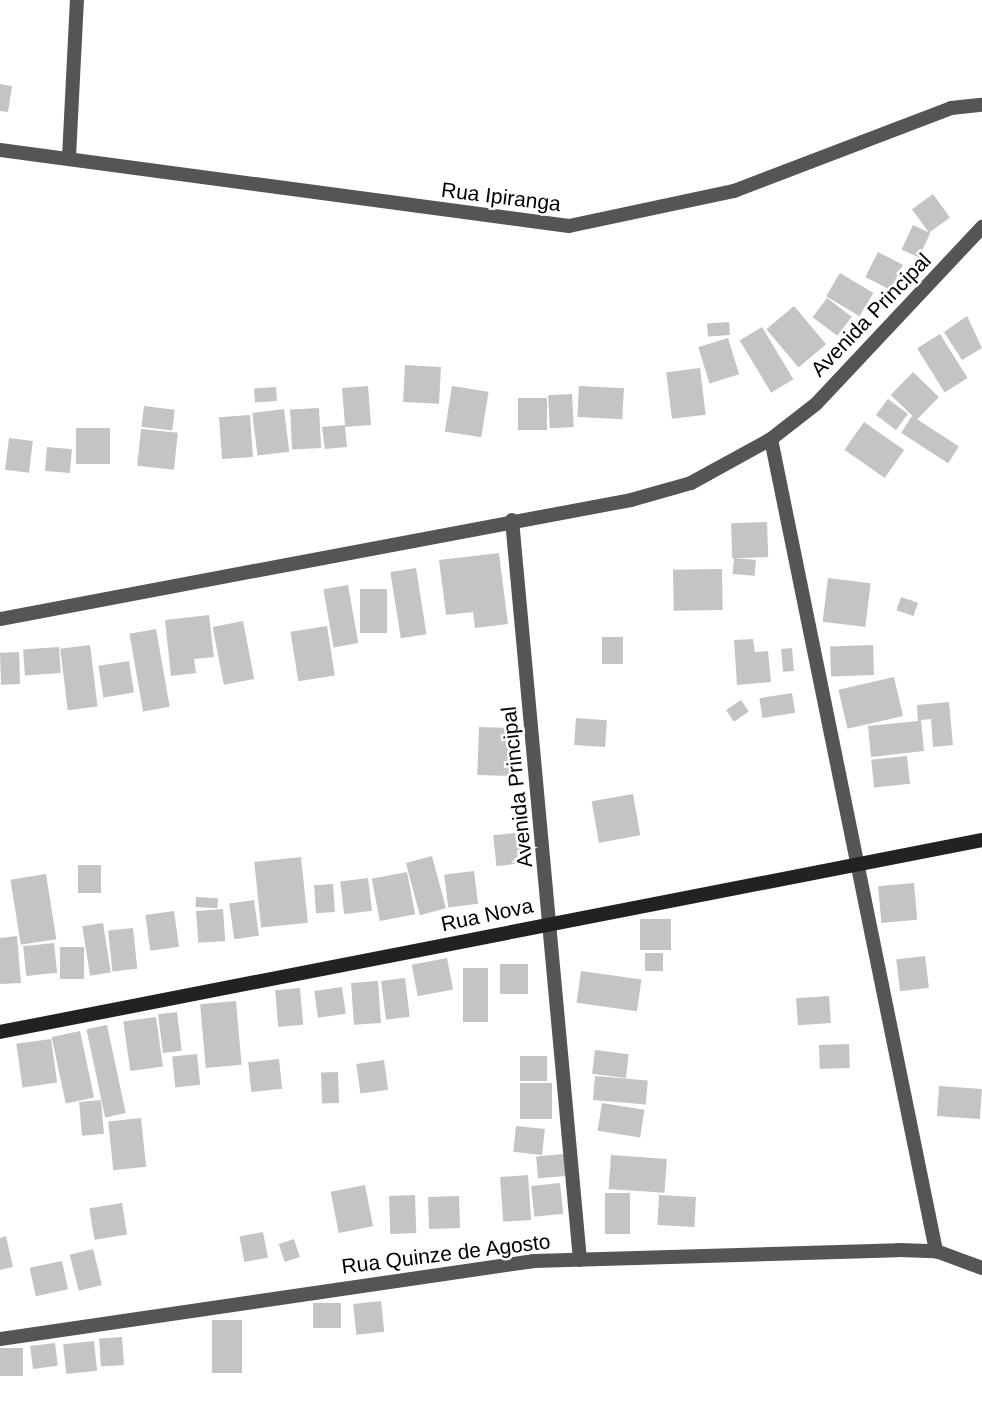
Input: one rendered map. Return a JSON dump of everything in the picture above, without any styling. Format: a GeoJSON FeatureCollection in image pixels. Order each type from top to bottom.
{"type":"FeatureCollection","features":[{"type":"Feature","properties":{"kind":"street"},"geometry":{"type":"LineString","coordinates":[[69,157],[77,0]]}},
{"type":"Feature","properties":{"kind":"street","name":"Rua Ipiranga"},"geometry":{"type":"LineString","coordinates":[[0,149],[569,226],[746,188],[951,108],[982,105]]}},
{"type":"Feature","properties":{"kind":"street","name":"Avenida Principal"},"geometry":{"type":"LineString","coordinates":[[0,619],[691,483],[771,439],[816,404],[982,227]]}},
{"type":"Feature","properties":{"kind":"street"},"geometry":{"type":"LineString","coordinates":[[771,439],[936,1251]]}},
{"type":"Feature","properties":{"kind":"street","name":"Avenida Principal"},"geometry":{"type":"LineString","coordinates":[[512,520],[552,923],[580,1261]]}},
{"type":"Feature","properties":{"kind":"street","name":"Rua Nova"},"geometry":{"type":"LineString","coordinates":[[0,1032],[982,840]]}},
{"type":"Feature","properties":{"kind":"street","name":"Rua Quinze de Agosto"},"geometry":{"type":"LineString","coordinates":[[0,1339],[442,1272],[580,1261],[936,1251],[982,1268]]}},
{"type":"Feature","properties":{"kind":"building"},"geometry":{"type":"Polygon","coordinates":[[[0,84],[12,86],[8,112],[0,111],[0,84]]]}},
{"type":"Feature","properties":{"kind":"building"},"geometry":{"type":"Polygon","coordinates":[[[933,194],[950,217],[929,233],[912,209],[933,194]]]}},
{"type":"Feature","properties":{"kind":"building"},"geometry":{"type":"Polygon","coordinates":[[[913,225],[930,233],[919,258],[902,249],[913,225]]]}},
{"type":"Feature","properties":{"kind":"building"},"geometry":{"type":"Polygon","coordinates":[[[878,252],[903,265],[890,290],[865,277],[878,252]]]}},
{"type":"Feature","properties":{"kind":"building"},"geometry":{"type":"Polygon","coordinates":[[[840,273],[873,293],[860,316],[826,296],[840,273]]]}},
{"type":"Feature","properties":{"kind":"building"},"geometry":{"type":"Polygon","coordinates":[[[827,298],[852,317],[837,336],[813,317],[827,298]]]}},
{"type":"Feature","properties":{"kind":"building"},"geometry":{"type":"Polygon","coordinates":[[[794,306],[826,344],[799,367],[766,329],[794,306]]]}},
{"type":"Feature","properties":{"kind":"building"},"geometry":{"type":"Polygon","coordinates":[[[967,316],[982,348],[962,360],[944,332],[967,316]]]}},
{"type":"Feature","properties":{"kind":"building"},"geometry":{"type":"Polygon","coordinates":[[[729,322],[730,335],[708,337],[707,324],[729,322]]]}},
{"type":"Feature","properties":{"kind":"building"},"geometry":{"type":"Polygon","coordinates":[[[762,327],[793,379],[771,393],[740,340],[762,327]]]}},
{"type":"Feature","properties":{"kind":"building"},"geometry":{"type":"Polygon","coordinates":[[[940,334],[968,378],[945,392],[917,348],[940,334]]]}},
{"type":"Feature","properties":{"kind":"building"},"geometry":{"type":"Polygon","coordinates":[[[728,338],[739,374],[709,383],[698,347],[728,338]]]}},
{"type":"Feature","properties":{"kind":"building"},"geometry":{"type":"Polygon","coordinates":[[[405,365],[441,367],[439,404],[403,402],[405,365]]]}},
{"type":"Feature","properties":{"kind":"building"},"geometry":{"type":"Polygon","coordinates":[[[700,368],[706,415],[672,419],[666,372],[700,368]]]}},
{"type":"Feature","properties":{"kind":"building"},"geometry":{"type":"Polygon","coordinates":[[[913,372],[939,397],[917,420],[891,395],[913,372]]]}},
{"type":"Feature","properties":{"kind":"building"},"geometry":{"type":"Polygon","coordinates":[[[368,386],[371,425],[345,427],[347,447],[325,449],[322,427],[345,425],[342,388],[368,386]]]}},
{"type":"Feature","properties":{"kind":"building"},"geometry":{"type":"Polygon","coordinates":[[[452,386],[489,392],[481,437],[445,431],[452,386]]]}},
{"type":"Feature","properties":{"kind":"building"},"geometry":{"type":"Polygon","coordinates":[[[579,386],[624,388],[622,419],[577,417],[579,386]]]}},
{"type":"Feature","properties":{"kind":"building"},"geometry":{"type":"Polygon","coordinates":[[[276,387],[277,401],[255,403],[254,389],[276,387]]]}},
{"type":"Feature","properties":{"kind":"building"},"geometry":{"type":"Polygon","coordinates":[[[572,394],[574,427],[550,428],[548,395],[572,394]]]}},
{"type":"Feature","properties":{"kind":"building"},"geometry":{"type":"Polygon","coordinates":[[[518,398],[547,398],[547,430],[518,430],[518,398]]]}},
{"type":"Feature","properties":{"kind":"building"},"geometry":{"type":"Polygon","coordinates":[[[888,399],[908,414],[896,430],[876,415],[888,399]]]}},
{"type":"Feature","properties":{"kind":"building"},"geometry":{"type":"Polygon","coordinates":[[[144,406],[175,410],[172,431],[141,427],[144,406]]]}},
{"type":"Feature","properties":{"kind":"building"},"geometry":{"type":"Polygon","coordinates":[[[319,408],[321,448],[292,449],[290,410],[319,408]]]}},
{"type":"Feature","properties":{"kind":"building"},"geometry":{"type":"Polygon","coordinates":[[[284,409],[289,452],[257,456],[252,413],[284,409]]]}},
{"type":"Feature","properties":{"kind":"building"},"geometry":{"type":"Polygon","coordinates":[[[250,415],[253,457],[222,459],[219,417],[250,415]]]}},
{"type":"Feature","properties":{"kind":"building"},"geometry":{"type":"Polygon","coordinates":[[[912,416],[959,446],[948,463],[901,433],[912,416]]]}},
{"type":"Feature","properties":{"kind":"building"},"geometry":{"type":"Polygon","coordinates":[[[864,422],[904,450],[885,478],[844,450],[864,422]]]}},
{"type":"Feature","properties":{"kind":"building"},"geometry":{"type":"Polygon","coordinates":[[[76,428],[110,428],[110,464],[76,464],[76,428]]]}},
{"type":"Feature","properties":{"kind":"building"},"geometry":{"type":"Polygon","coordinates":[[[141,429],[178,433],[174,470],[137,466],[141,429]]]}},
{"type":"Feature","properties":{"kind":"building"},"geometry":{"type":"Polygon","coordinates":[[[9,438],[33,441],[29,473],[5,470],[9,438]]]}},
{"type":"Feature","properties":{"kind":"building"},"geometry":{"type":"Polygon","coordinates":[[[47,447],[72,449],[70,473],[45,471],[47,447]]]}},
{"type":"Feature","properties":{"kind":"building"},"geometry":{"type":"Polygon","coordinates":[[[767,522],[768,557],[732,558],[731,523],[767,522]]]}},
{"type":"Feature","properties":{"kind":"building"},"geometry":{"type":"Polygon","coordinates":[[[499,553],[508,624],[475,628],[473,612],[446,615],[439,560],[499,553]]]}},
{"type":"Feature","properties":{"kind":"building"},"geometry":{"type":"Polygon","coordinates":[[[734,558],[756,560],[755,576],[733,574],[734,558]]]}},
{"type":"Feature","properties":{"kind":"building"},"geometry":{"type":"Polygon","coordinates":[[[416,568],[426,634],[401,638],[390,572],[416,568]]]}},
{"type":"Feature","properties":{"kind":"building"},"geometry":{"type":"Polygon","coordinates":[[[722,569],[723,610],[674,611],[673,570],[722,569]]]}},
{"type":"Feature","properties":{"kind":"building"},"geometry":{"type":"Polygon","coordinates":[[[828,578],[871,583],[865,627],[823,622],[828,578]]]}},
{"type":"Feature","properties":{"kind":"building"},"geometry":{"type":"Polygon","coordinates":[[[348,585],[358,643],[334,647],[323,589],[348,585]]]}},
{"type":"Feature","properties":{"kind":"building"},"geometry":{"type":"Polygon","coordinates":[[[360,589],[387,589],[387,633],[360,633],[360,589]]]}},
{"type":"Feature","properties":{"kind":"building"},"geometry":{"type":"Polygon","coordinates":[[[901,597],[918,603],[913,616],[896,610],[901,597]]]}},
{"type":"Feature","properties":{"kind":"building"},"geometry":{"type":"Polygon","coordinates":[[[209,615],[214,657],[194,659],[196,673],[171,676],[165,620],[209,615]]]}},
{"type":"Feature","properties":{"kind":"building"},"geometry":{"type":"Polygon","coordinates":[[[243,621],[254,679],[224,685],[213,627],[243,621]]]}},
{"type":"Feature","properties":{"kind":"building"},"geometry":{"type":"Polygon","coordinates":[[[327,626],[335,675],[298,681],[290,632],[327,626]]]}},
{"type":"Feature","properties":{"kind":"building"},"geometry":{"type":"Polygon","coordinates":[[[156,629],[170,707],[143,711],[129,634],[156,629]]]}},
{"type":"Feature","properties":{"kind":"building"},"geometry":{"type":"Polygon","coordinates":[[[602,637],[623,637],[623,664],[602,664],[602,637]]]}},
{"type":"Feature","properties":{"kind":"building"},"geometry":{"type":"Polygon","coordinates":[[[753,639],[755,652],[768,651],[771,682],[737,685],[734,640],[753,639]]]}},
{"type":"Feature","properties":{"kind":"building"},"geometry":{"type":"Polygon","coordinates":[[[90,645],[98,707],[68,710],[60,649],[90,645]]]}},
{"type":"Feature","properties":{"kind":"building"},"geometry":{"type":"Polygon","coordinates":[[[873,645],[874,675],[831,676],[830,647],[873,645]]]}},
{"type":"Feature","properties":{"kind":"building"},"geometry":{"type":"Polygon","coordinates":[[[59,647],[61,673],[25,675],[23,650],[59,647]]]}},
{"type":"Feature","properties":{"kind":"building"},"geometry":{"type":"Polygon","coordinates":[[[792,648],[794,671],[783,672],[781,649],[792,648]]]}},
{"type":"Feature","properties":{"kind":"building"},"geometry":{"type":"Polygon","coordinates":[[[19,652],[20,684],[1,685],[0,653],[19,652]]]}},
{"type":"Feature","properties":{"kind":"building"},"geometry":{"type":"Polygon","coordinates":[[[129,661],[134,693],[103,697],[98,666],[129,661]]]}},
{"type":"Feature","properties":{"kind":"building"},"geometry":{"type":"Polygon","coordinates":[[[894,677],[903,716],[847,729],[838,690],[894,677]]]}},
{"type":"Feature","properties":{"kind":"building"},"geometry":{"type":"Polygon","coordinates":[[[792,693],[795,713],[763,718],[759,698],[792,693]]]}},
{"type":"Feature","properties":{"kind":"building"},"geometry":{"type":"Polygon","coordinates":[[[741,700],[749,712],[734,722],[726,710],[741,700]]]}},
{"type":"Feature","properties":{"kind":"building"},"geometry":{"type":"Polygon","coordinates":[[[949,702],[953,745],[933,747],[931,719],[921,720],[924,751],[871,757],[868,726],[918,721],[917,705],[949,702]]]}},
{"type":"Feature","properties":{"kind":"building"},"geometry":{"type":"Polygon","coordinates":[[[576,718],[607,720],[605,747],[574,745],[576,718]]]}},
{"type":"Feature","properties":{"kind":"building"},"geometry":{"type":"Polygon","coordinates":[[[479,727],[516,728],[514,776],[477,775],[479,727]]]}},
{"type":"Feature","properties":{"kind":"building"},"geometry":{"type":"Polygon","coordinates":[[[907,756],[910,784],[874,788],[871,760],[907,756]]]}},
{"type":"Feature","properties":{"kind":"building"},"geometry":{"type":"Polygon","coordinates":[[[633,794],[640,835],[599,843],[592,801],[633,794]]]}},
{"type":"Feature","properties":{"kind":"building"},"geometry":{"type":"Polygon","coordinates":[[[524,832],[527,863],[496,866],[493,835],[524,832]]]}},
{"type":"Feature","properties":{"kind":"building"},"geometry":{"type":"Polygon","coordinates":[[[432,856],[446,908],[420,915],[406,863],[432,856]]]}},
{"type":"Feature","properties":{"kind":"building"},"geometry":{"type":"Polygon","coordinates":[[[301,857],[308,923],[261,928],[254,862],[301,857]]]}},
{"type":"Feature","properties":{"kind":"building"},"geometry":{"type":"Polygon","coordinates":[[[78,865],[101,865],[101,893],[78,893],[78,865]]]}},
{"type":"Feature","properties":{"kind":"building"},"geometry":{"type":"Polygon","coordinates":[[[474,871],[478,904],[448,907],[444,875],[474,871]]]}},
{"type":"Feature","properties":{"kind":"building"},"geometry":{"type":"Polygon","coordinates":[[[407,872],[415,914],[380,921],[372,879],[407,872]]]}},
{"type":"Feature","properties":{"kind":"building"},"geometry":{"type":"Polygon","coordinates":[[[46,874],[56,939],[21,945],[10,880],[46,874]]]}},
{"type":"Feature","properties":{"kind":"building"},"geometry":{"type":"Polygon","coordinates":[[[368,878],[372,911],[344,914],[340,881],[368,878]]]}},
{"type":"Feature","properties":{"kind":"building"},"geometry":{"type":"Polygon","coordinates":[[[914,883],[917,920],[881,923],[878,886],[914,883]]]}},
{"type":"Feature","properties":{"kind":"building"},"geometry":{"type":"Polygon","coordinates":[[[333,884],[335,912],[316,913],[314,885],[333,884]]]}},
{"type":"Feature","properties":{"kind":"building"},"geometry":{"type":"Polygon","coordinates":[[[196,897],[218,898],[217,908],[195,907],[196,897]]]}},
{"type":"Feature","properties":{"kind":"building"},"geometry":{"type":"Polygon","coordinates":[[[254,900],[259,936],[234,939],[229,903],[254,900]]]}},
{"type":"Feature","properties":{"kind":"building"},"geometry":{"type":"Polygon","coordinates":[[[223,909],[225,941],[198,943],[196,911],[223,909]]]}},
{"type":"Feature","properties":{"kind":"building"},"geometry":{"type":"Polygon","coordinates":[[[174,911],[179,947],[150,951],[145,915],[174,911]]]}},
{"type":"Feature","properties":{"kind":"building"},"geometry":{"type":"Polygon","coordinates":[[[640,919],[671,919],[671,950],[640,950],[640,919]]]}},
{"type":"Feature","properties":{"kind":"building"},"geometry":{"type":"Polygon","coordinates":[[[103,923],[111,972],[90,976],[82,926],[103,923]]]}},
{"type":"Feature","properties":{"kind":"building"},"geometry":{"type":"Polygon","coordinates":[[[133,928],[137,969],[112,971],[108,931],[133,928]]]}},
{"type":"Feature","properties":{"kind":"building"},"geometry":{"type":"Polygon","coordinates":[[[17,936],[21,983],[0,984],[0,938],[17,936]]]}},
{"type":"Feature","properties":{"kind":"building"},"geometry":{"type":"Polygon","coordinates":[[[54,943],[57,973],[26,976],[23,946],[54,943]]]}},
{"type":"Feature","properties":{"kind":"building"},"geometry":{"type":"Polygon","coordinates":[[[60,947],[84,947],[84,979],[60,979],[60,947]]]}},
{"type":"Feature","properties":{"kind":"building"},"geometry":{"type":"Polygon","coordinates":[[[645,953],[663,953],[663,971],[645,971],[645,953]]]}},
{"type":"Feature","properties":{"kind":"building"},"geometry":{"type":"Polygon","coordinates":[[[925,956],[929,988],[900,991],[896,960],[925,956]]]}},
{"type":"Feature","properties":{"kind":"building"},"geometry":{"type":"Polygon","coordinates":[[[447,958],[453,989],[418,996],[412,965],[447,958]]]}},
{"type":"Feature","properties":{"kind":"building"},"geometry":{"type":"Polygon","coordinates":[[[500,964],[528,964],[528,994],[500,994],[500,964]]]}},
{"type":"Feature","properties":{"kind":"building"},"geometry":{"type":"Polygon","coordinates":[[[463,968],[488,968],[488,1022],[463,1022],[463,968]]]}},
{"type":"Feature","properties":{"kind":"building"},"geometry":{"type":"Polygon","coordinates":[[[581,971],[641,979],[637,1011],[577,1003],[581,971]]]}},
{"type":"Feature","properties":{"kind":"building"},"geometry":{"type":"Polygon","coordinates":[[[405,978],[410,1017],[386,1020],[381,981],[405,978]]]}},
{"type":"Feature","properties":{"kind":"building"},"geometry":{"type":"Polygon","coordinates":[[[378,981],[381,1023],[354,1025],[351,983],[378,981]]]}},
{"type":"Feature","properties":{"kind":"building"},"geometry":{"type":"Polygon","coordinates":[[[342,987],[346,1014],[318,1018],[314,991],[342,987]]]}},
{"type":"Feature","properties":{"kind":"building"},"geometry":{"type":"Polygon","coordinates":[[[300,988],[303,1025],[278,1027],[275,990],[300,988]]]}},
{"type":"Feature","properties":{"kind":"building"},"geometry":{"type":"Polygon","coordinates":[[[829,996],[831,1023],[798,1025],[796,998],[829,996]]]}},
{"type":"Feature","properties":{"kind":"building"},"geometry":{"type":"Polygon","coordinates":[[[236,1001],[242,1065],[206,1068],[200,1004],[236,1001]]]}},
{"type":"Feature","properties":{"kind":"building"},"geometry":{"type":"Polygon","coordinates":[[[177,1012],[182,1051],[163,1053],[158,1014],[177,1012]]]}},
{"type":"Feature","properties":{"kind":"building"},"geometry":{"type":"Polygon","coordinates":[[[156,1017],[163,1067],[130,1071],[123,1022],[156,1017]]]}},
{"type":"Feature","properties":{"kind":"building"},"geometry":{"type":"Polygon","coordinates":[[[107,1025],[126,1113],[105,1117],[86,1029],[107,1025]]]}},
{"type":"Feature","properties":{"kind":"building"},"geometry":{"type":"Polygon","coordinates":[[[80,1031],[94,1098],[66,1104],[52,1037],[80,1031]]]}},
{"type":"Feature","properties":{"kind":"building"},"geometry":{"type":"Polygon","coordinates":[[[51,1039],[57,1083],[22,1087],[16,1044],[51,1039]]]}},
{"type":"Feature","properties":{"kind":"building"},"geometry":{"type":"Polygon","coordinates":[[[849,1044],[850,1068],[820,1069],[819,1045],[849,1044]]]}},
{"type":"Feature","properties":{"kind":"building"},"geometry":{"type":"Polygon","coordinates":[[[595,1050],[629,1054],[626,1078],[592,1074],[595,1050]]]}},
{"type":"Feature","properties":{"kind":"building"},"geometry":{"type":"Polygon","coordinates":[[[197,1054],[200,1085],[175,1087],[172,1057],[197,1054]]]}},
{"type":"Feature","properties":{"kind":"building"},"geometry":{"type":"Polygon","coordinates":[[[520,1056],[547,1056],[547,1081],[520,1081],[520,1056]]]}},
{"type":"Feature","properties":{"kind":"building"},"geometry":{"type":"Polygon","coordinates":[[[279,1059],[282,1089],[251,1092],[248,1062],[279,1059]]]}},
{"type":"Feature","properties":{"kind":"building"},"geometry":{"type":"Polygon","coordinates":[[[384,1060],[388,1090],[360,1094],[356,1064],[384,1060]]]}},
{"type":"Feature","properties":{"kind":"building"},"geometry":{"type":"Polygon","coordinates":[[[338,1072],[339,1103],[322,1104],[321,1073],[338,1072]]]}},
{"type":"Feature","properties":{"kind":"building"},"geometry":{"type":"Polygon","coordinates":[[[595,1076],[648,1081],[646,1105],[593,1100],[595,1076]]]}},
{"type":"Feature","properties":{"kind":"building"},"geometry":{"type":"Polygon","coordinates":[[[520,1083],[552,1083],[552,1119],[520,1119],[520,1083]]]}},
{"type":"Feature","properties":{"kind":"building"},"geometry":{"type":"Polygon","coordinates":[[[939,1086],[982,1089],[980,1119],[937,1116],[939,1086]]]}},
{"type":"Feature","properties":{"kind":"building"},"geometry":{"type":"Polygon","coordinates":[[[101,1100],[104,1134],[82,1136],[79,1102],[101,1100]]]}},
{"type":"Feature","properties":{"kind":"building"},"geometry":{"type":"Polygon","coordinates":[[[602,1103],[644,1110],[640,1137],[598,1131],[602,1103]]]}},
{"type":"Feature","properties":{"kind":"building"},"geometry":{"type":"Polygon","coordinates":[[[141,1118],[146,1167],[113,1170],[108,1121],[141,1118]]]}},
{"type":"Feature","properties":{"kind":"building"},"geometry":{"type":"Polygon","coordinates":[[[516,1126],[545,1129],[542,1155],[513,1152],[516,1126]]]}},
{"type":"Feature","properties":{"kind":"building"},"geometry":{"type":"Polygon","coordinates":[[[564,1154],[566,1176],[538,1178],[536,1156],[564,1154]]]}},
{"type":"Feature","properties":{"kind":"building"},"geometry":{"type":"Polygon","coordinates":[[[611,1155],[667,1159],[664,1193],[609,1189],[611,1155]]]}},
{"type":"Feature","properties":{"kind":"building"},"geometry":{"type":"Polygon","coordinates":[[[528,1175],[531,1220],[503,1222],[500,1177],[528,1175]]]}},
{"type":"Feature","properties":{"kind":"building"},"geometry":{"type":"Polygon","coordinates":[[[560,1183],[563,1214],[534,1217],[531,1186],[560,1183]]]}},
{"type":"Feature","properties":{"kind":"building"},"geometry":{"type":"Polygon","coordinates":[[[365,1185],[373,1226],[339,1233],[331,1192],[365,1185]]]}},
{"type":"Feature","properties":{"kind":"building"},"geometry":{"type":"Polygon","coordinates":[[[605,1193],[630,1193],[630,1234],[605,1234],[605,1193]]]}},
{"type":"Feature","properties":{"kind":"building"},"geometry":{"type":"Polygon","coordinates":[[[415,1195],[416,1233],[390,1234],[389,1196],[415,1195]]]}},
{"type":"Feature","properties":{"kind":"building"},"geometry":{"type":"Polygon","coordinates":[[[659,1195],[696,1197],[694,1227],[657,1225],[659,1195]]]}},
{"type":"Feature","properties":{"kind":"building"},"geometry":{"type":"Polygon","coordinates":[[[459,1196],[460,1228],[429,1229],[428,1197],[459,1196]]]}},
{"type":"Feature","properties":{"kind":"building"},"geometry":{"type":"Polygon","coordinates":[[[122,1203],[127,1235],[94,1240],[89,1208],[122,1203]]]}},
{"type":"Feature","properties":{"kind":"building"},"geometry":{"type":"Polygon","coordinates":[[[263,1232],[268,1258],[244,1262],[239,1237],[263,1232]]]}},
{"type":"Feature","properties":{"kind":"building"},"geometry":{"type":"Polygon","coordinates":[[[6,1236],[13,1267],[0,1270],[0,1238],[6,1236]]]}},
{"type":"Feature","properties":{"kind":"building"},"geometry":{"type":"Polygon","coordinates":[[[294,1239],[300,1257],[285,1262],[279,1244],[294,1239]]]}},
{"type":"Feature","properties":{"kind":"building"},"geometry":{"type":"Polygon","coordinates":[[[93,1249],[102,1285],[79,1291],[70,1255],[93,1249]]]}},
{"type":"Feature","properties":{"kind":"building"},"geometry":{"type":"Polygon","coordinates":[[[62,1261],[68,1289],[36,1296],[30,1268],[62,1261]]]}},
{"type":"Feature","properties":{"kind":"building"},"geometry":{"type":"Polygon","coordinates":[[[381,1301],[384,1332],[356,1335],[353,1304],[381,1301]]]}},
{"type":"Feature","properties":{"kind":"building"},"geometry":{"type":"Polygon","coordinates":[[[313,1303],[341,1303],[341,1328],[313,1328],[313,1303]]]}},
{"type":"Feature","properties":{"kind":"building"},"geometry":{"type":"Polygon","coordinates":[[[212,1320],[242,1320],[242,1373],[212,1373],[212,1320]]]}},
{"type":"Feature","properties":{"kind":"building"},"geometry":{"type":"Polygon","coordinates":[[[122,1337],[124,1365],[101,1367],[99,1339],[122,1337]]]}},
{"type":"Feature","properties":{"kind":"building"},"geometry":{"type":"Polygon","coordinates":[[[94,1341],[97,1371],[66,1374],[63,1344],[94,1341]]]}},
{"type":"Feature","properties":{"kind":"building"},"geometry":{"type":"Polygon","coordinates":[[[55,1343],[58,1366],[33,1369],[30,1346],[55,1343]]]}},
{"type":"Feature","properties":{"kind":"building"},"geometry":{"type":"Polygon","coordinates":[[[0,1348],[23,1348],[23,1376],[0,1376],[0,1348]]]}}]}
